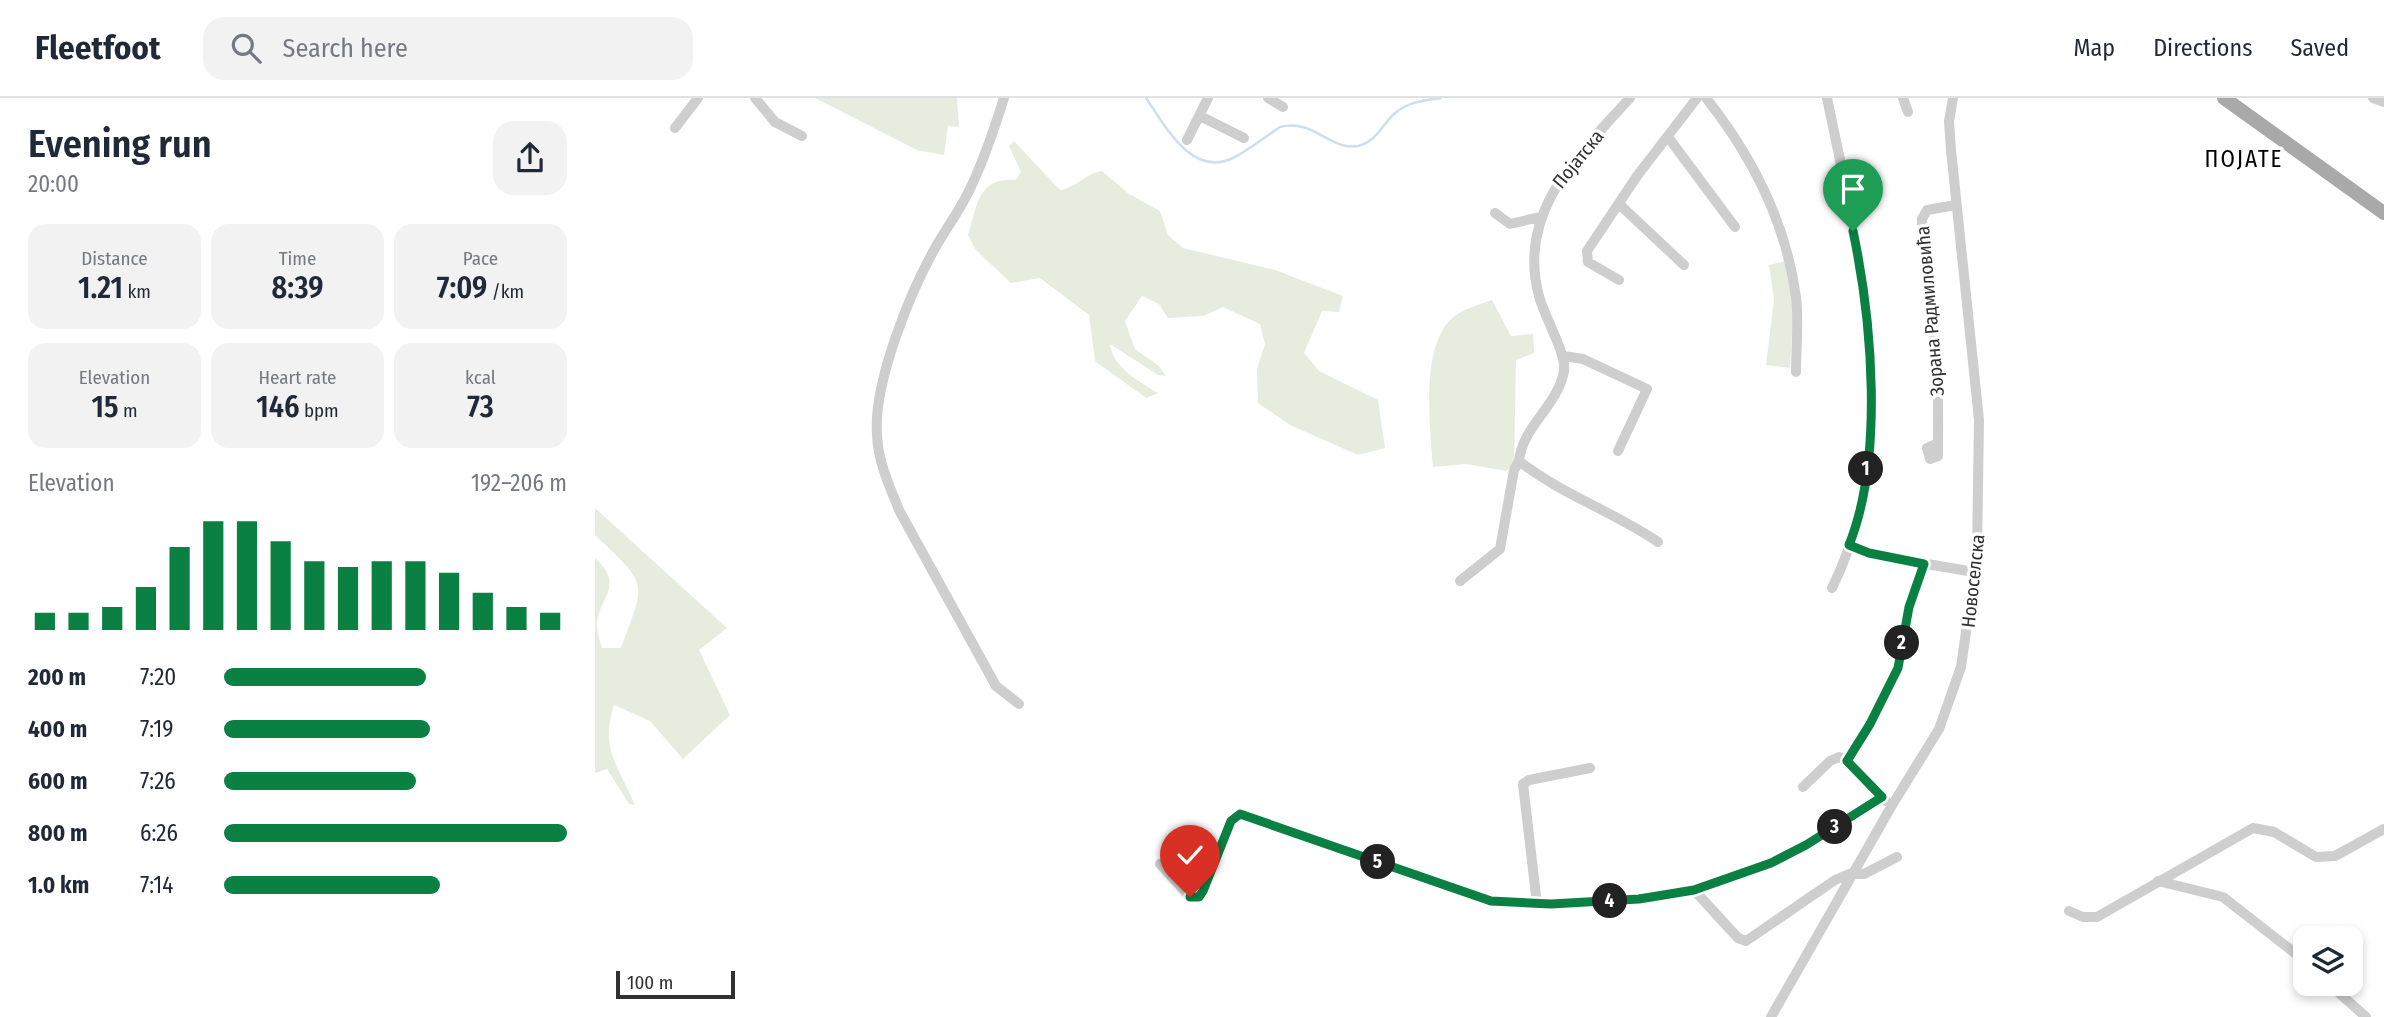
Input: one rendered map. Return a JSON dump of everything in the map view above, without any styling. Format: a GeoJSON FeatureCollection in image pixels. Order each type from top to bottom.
{"type":"FeatureCollection","features":[{"type":"Feature","properties":{"kind":"main road"},"geometry":{"type":"LineString","coordinates":[[2224,98],[2384,213]]}},
{"type":"Feature","properties":{"kind":"street"},"geometry":{"type":"LineString","coordinates":[[675,128],[698,98]]}},
{"type":"Feature","properties":{"kind":"street"},"geometry":{"type":"LineString","coordinates":[[755,98],[775,122],[802,136]]}},
{"type":"Feature","properties":{"kind":"street"},"geometry":{"type":"LineString","coordinates":[[1004,98],[989,145],[969,191],[918,285],[888,363],[877,409],[876,437],[887,482],[900,512],[996,687],[1019,704]]}},
{"type":"Feature","properties":{"kind":"street"},"geometry":{"type":"LineString","coordinates":[[1187,140],[1208,98]]}},
{"type":"Feature","properties":{"kind":"street"},"geometry":{"type":"LineString","coordinates":[[1268,98],[1283,107]]}},
{"type":"Feature","properties":{"kind":"street","name":"Појатска"},"geometry":{"type":"LineString","coordinates":[[1563,356],[1551,334],[1538,295],[1535,262],[1540,217],[1546,200],[1569,165],[1630,98]]}},
{"type":"Feature","properties":{"kind":"street"},"geometry":{"type":"LineString","coordinates":[[1619,280],[1588,262],[1586,255],[1619,204],[1697,98]]}},
{"type":"Feature","properties":{"kind":"street"},"geometry":{"type":"LineString","coordinates":[[1706,98],[1733,132],[1750,162],[1775,213],[1787,248],[1796,299],[1796,372]]}},
{"type":"Feature","properties":{"kind":"street"},"geometry":{"type":"LineString","coordinates":[[1827,98],[1860,263],[1871,383],[1865,492],[1832,588]]}},
{"type":"Feature","properties":{"kind":"street"},"geometry":{"type":"LineString","coordinates":[[1903,98],[1908,112]]}},
{"type":"Feature","properties":{"kind":"street","name":"Новоселска"},"geometry":{"type":"LineString","coordinates":[[1772,1017],[1891,807],[1939,729],[1953,697],[1965,646],[1979,521],[1979,420],[1949,121],[1953,98]]}},
{"type":"Feature","properties":{"kind":"street"},"geometry":{"type":"LineString","coordinates":[[2373,98],[2384,102]]}},
{"type":"Feature","properties":{"kind":"street"},"geometry":{"type":"LineString","coordinates":[[1200,116],[1244,138]]}},
{"type":"Feature","properties":{"kind":"street"},"geometry":{"type":"LineString","coordinates":[[1668,137],[1735,226]]}},
{"type":"Feature","properties":{"kind":"street"},"geometry":{"type":"LineString","coordinates":[[1619,204],[1683,265]]}},
{"type":"Feature","properties":{"kind":"street","name":"Зорана Радмиловића"},"geometry":{"type":"LineString","coordinates":[[1938,443],[1938,380],[1922,219],[1927,210],[1957,205]]}},
{"type":"Feature","properties":{"kind":"street"},"geometry":{"type":"LineString","coordinates":[[1495,213],[1510,224],[1540,217]]}},
{"type":"Feature","properties":{"kind":"street"},"geometry":{"type":"LineString","coordinates":[[1460,581],[1500,549],[1514,470],[1519,461],[1524,437],[1559,385],[1564,372],[1563,356],[1583,359],[1647,389],[1618,450]]}},
{"type":"Feature","properties":{"kind":"street"},"geometry":{"type":"LineString","coordinates":[[1519,461],[1537,475],[1622,519],[1658,542]]}},
{"type":"Feature","properties":{"kind":"street"},"geometry":{"type":"LineString","coordinates":[[1849,545],[1869,553],[1974,572]]}},
{"type":"Feature","properties":{"kind":"street"},"geometry":{"type":"LineString","coordinates":[[1847,761],[1870,724],[1898,668],[1909,607],[1924,564]]}},
{"type":"Feature","properties":{"kind":"street"},"geometry":{"type":"LineString","coordinates":[[1803,787],[1835,758],[1847,761],[1891,807]]}},
{"type":"Feature","properties":{"kind":"street"},"geometry":{"type":"LineString","coordinates":[[1537,904],[1523,784],[1529,780],[1590,768]]}},
{"type":"Feature","properties":{"kind":"street"},"geometry":{"type":"LineString","coordinates":[[1160,864],[1190,897],[1199,897],[1231,821],[1240,814],[1491,901],[1537,904],[1639,899],[1694,890],[1771,863],[1806,845],[1882,797]]}},
{"type":"Feature","properties":{"kind":"street"},"geometry":{"type":"LineString","coordinates":[[2069,911],[2083,917],[2097,917],[2253,828],[2274,832],[2316,857],[2335,856],[2384,829]]}},
{"type":"Feature","properties":{"kind":"street"},"geometry":{"type":"LineString","coordinates":[[1694,890],[1743,941],[1817,891],[1854,873],[1864,874],[1897,858]]}},
{"type":"Feature","properties":{"kind":"street"},"geometry":{"type":"LineString","coordinates":[[2158,881],[2223,897],[2293,952]]}},
{"type":"Feature","properties":{"kind":"street"},"geometry":{"type":"LineString","coordinates":[[2343,996],[2367,1017]]}},
{"type":"Feature","properties":{"kind":"shaded area"},"geometry":{"type":"Polygon","coordinates":[[[815,98],[957,98],[959,127],[948,126],[944,155],[917,150],[815,98]]]}},
{"type":"Feature","properties":{"kind":"shaded area"},"geometry":{"type":"Polygon","coordinates":[[[1014,141],[1060,190],[1102,171],[1129,194],[1160,211],[1168,235],[1183,248],[1275,270],[1343,296],[1339,312],[1322,311],[1304,353],[1319,371],[1378,400],[1385,448],[1358,455],[1290,425],[1258,403],[1257,369],[1265,344],[1260,324],[1223,307],[1203,316],[1168,318],[1159,304],[1142,296],[1125,321],[1135,349],[1159,366],[1166,376],[1158,375],[1110,344],[1121,367],[1158,393],[1146,398],[1095,361],[1089,315],[1040,278],[1011,283],[976,250],[968,235],[977,204],[986,188],[1003,180],[1016,180],[1021,172],[1009,146],[1014,141]]]}},
{"type":"Feature","properties":{"kind":"shaded area"},"geometry":{"type":"Polygon","coordinates":[[[1786,261],[1794,298],[1790,368],[1766,365],[1774,299],[1769,265],[1786,261]]]}},
{"type":"Feature","properties":{"kind":"shaded area"},"geometry":{"type":"Polygon","coordinates":[[[1492,300],[1511,336],[1533,334],[1534,353],[1516,360],[1514,465],[1506,471],[1466,464],[1433,467],[1429,386],[1436,344],[1444,327],[1456,315],[1492,300]]]}},
{"type":"Feature","properties":{"kind":"shaded area"},"geometry":{"type":"Polygon","coordinates":[[[595,508],[727,628],[699,650],[730,715],[683,759],[650,721],[614,705],[610,720],[610,746],[617,768],[635,805],[629,804],[607,769],[595,773],[595,558],[609,577],[610,585],[598,615],[598,634],[602,648],[621,648],[635,609],[638,585],[634,575],[595,535],[595,508]]]}},
{"type":"Feature","properties":{"kind":"waterway"},"geometry":{"type":"LineString","coordinates":[[1146,98],[1181,146],[1204,161],[1218,162],[1239,155],[1280,127],[1292,125],[1312,130],[1339,144],[1358,146],[1374,137],[1394,114],[1410,104],[1441,98]]}},
{"type":"Feature","properties":{"kind":"district","name":"ПОЈАТЕ"},"geometry":{"type":"Point","coordinates":[2244,159]}},
{"type":"Feature","properties":{"kind":"route"},"geometry":{"type":"LineString","coordinates":[[1190,897],[1195,899],[1203,891],[1231,821],[1240,814],[1491,901],[1506,904],[1551,904],[1639,899],[1694,890],[1771,863],[1806,845],[1882,797],[1860,778],[1847,761],[1870,724],[1898,668],[1909,607],[1924,564],[1869,553],[1849,545],[1859,521],[1865,492],[1871,383],[1860,263],[1853,231]]}}]}
